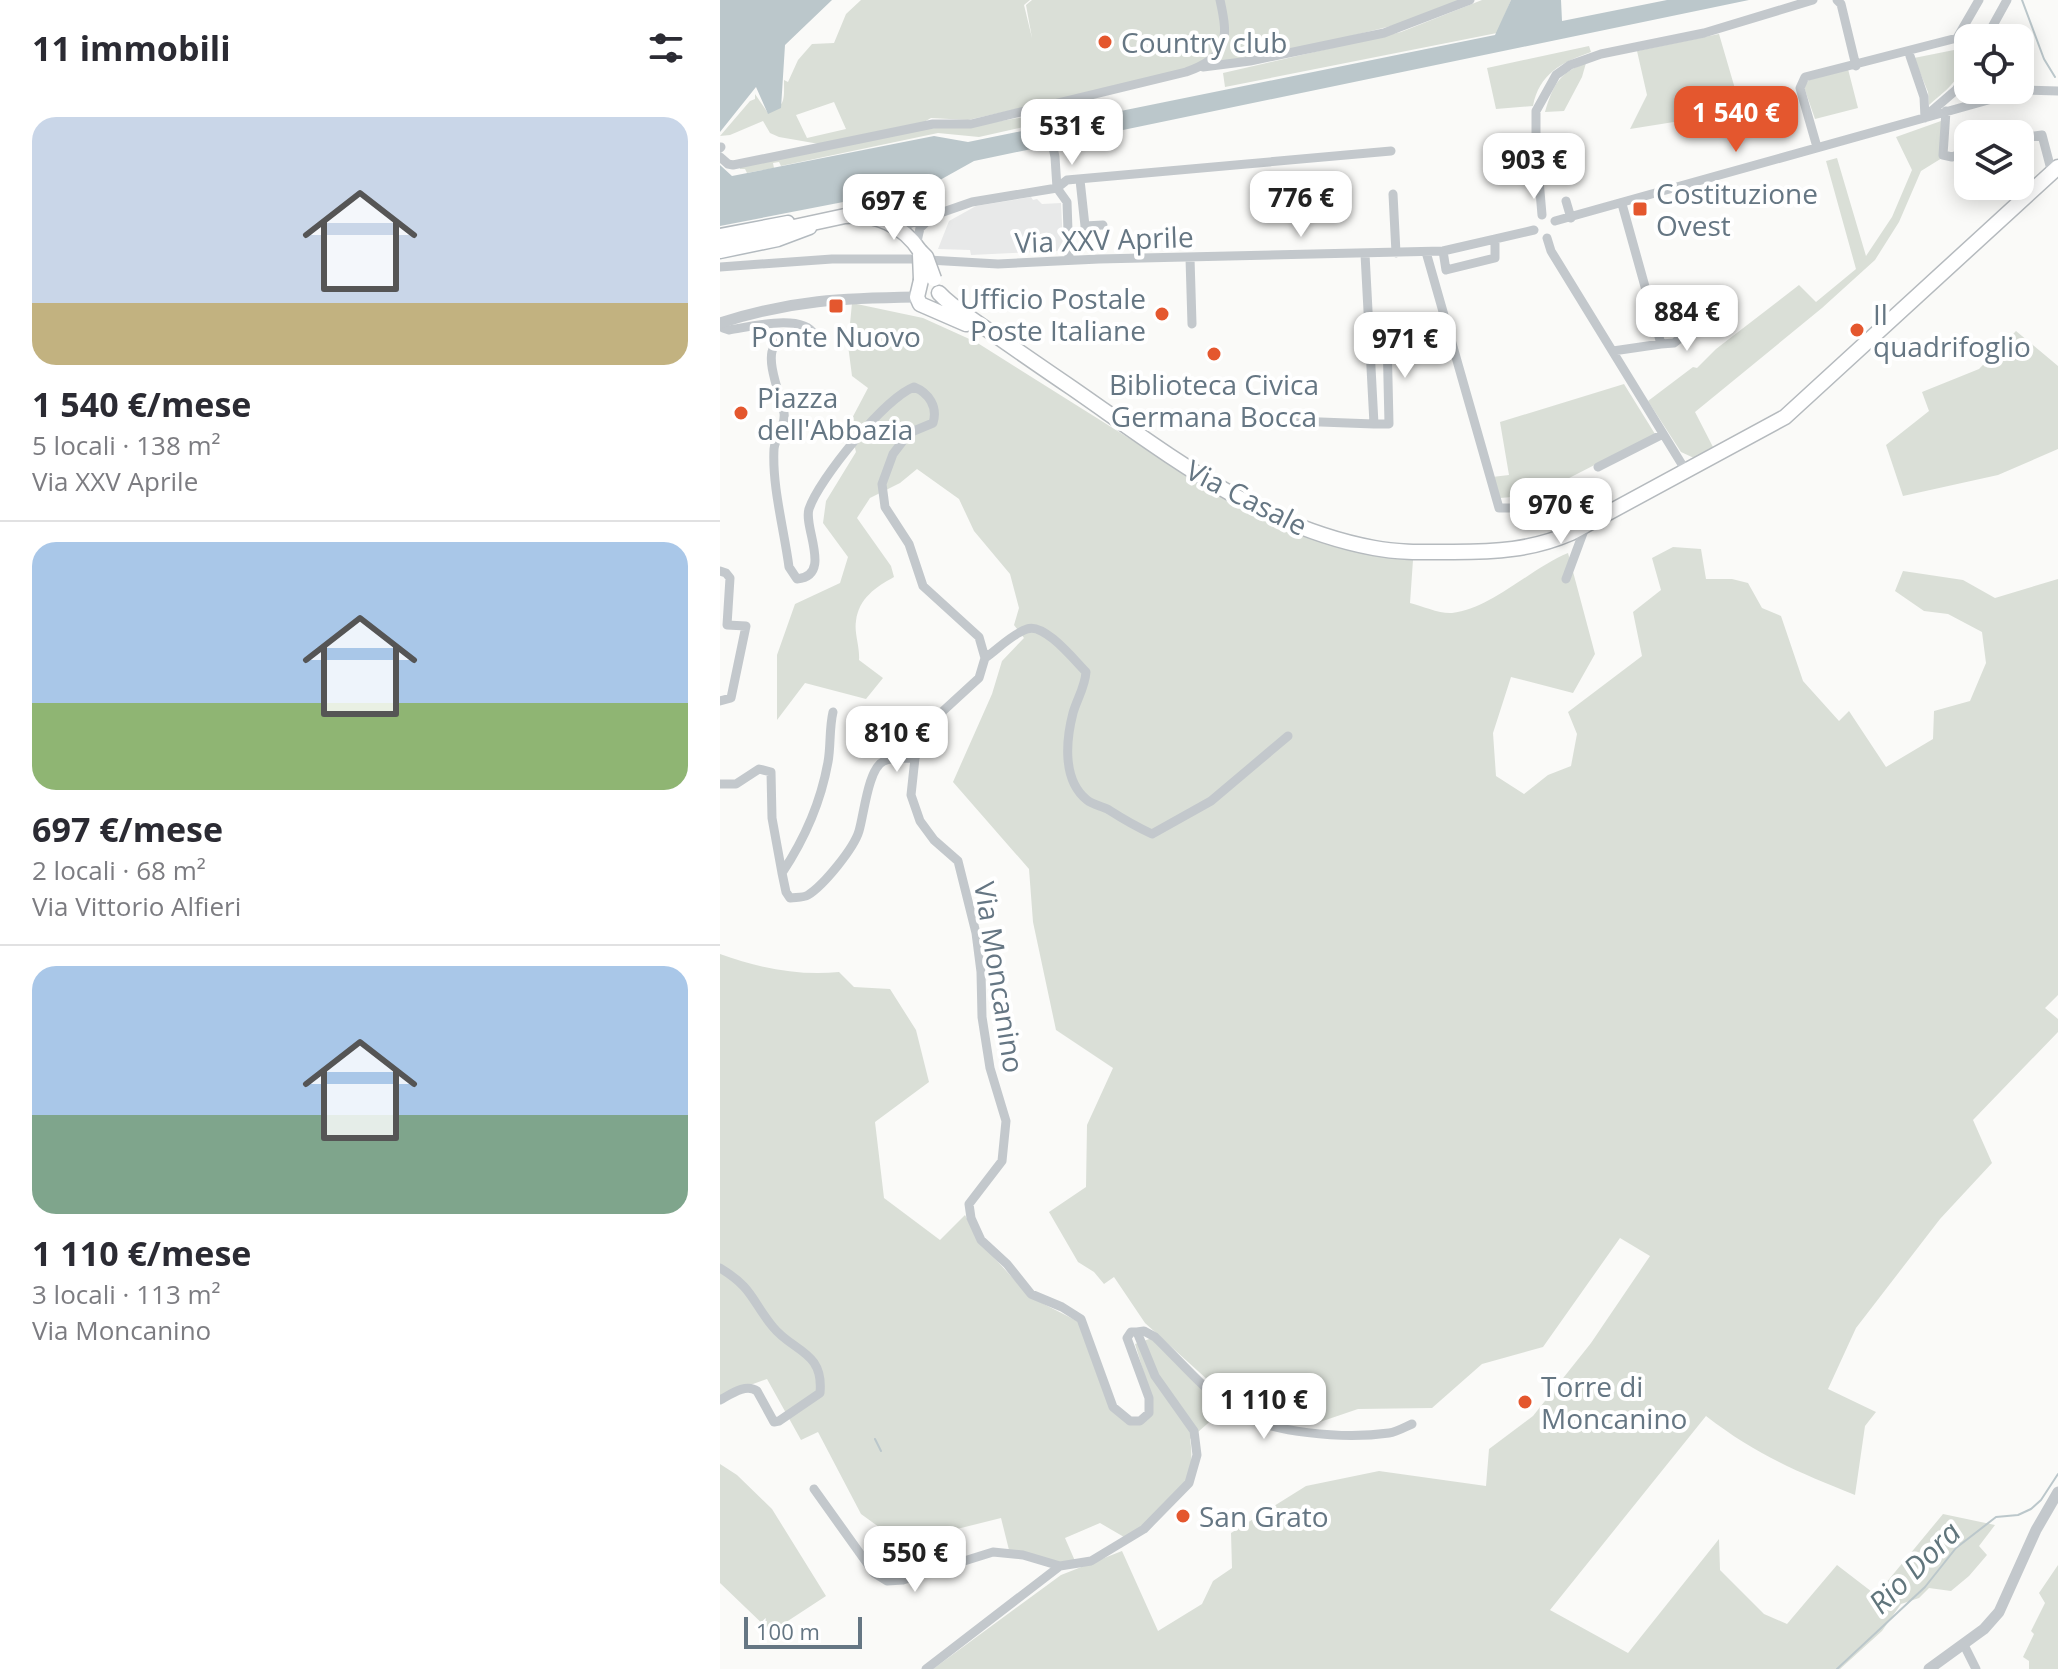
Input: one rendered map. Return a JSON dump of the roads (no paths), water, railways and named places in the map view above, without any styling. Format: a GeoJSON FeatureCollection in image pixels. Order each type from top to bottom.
{"type":"FeatureCollection","features":[{"type":"Feature","properties":{"kind":"main road","name":"Via Casale"},"geometry":{"type":"LineString","coordinates":[[989,333],[1179,462],[1277,519],[1328,537],[1389,550],[1489,552],[1546,544],[1785,417],[2055,170]]}},
{"type":"Feature","properties":{"kind":"main road"},"geometry":{"type":"LineString","coordinates":[[720,235],[794,220],[862,216],[881,220],[897,228],[918,248],[928,288],[938,301],[930,307],[989,333]]}},
{"type":"Feature","properties":{"kind":"main road"},"geometry":{"type":"LineString","coordinates":[[720,243],[831,219]]}},
{"type":"Feature","properties":{"kind":"main road"},"geometry":{"type":"LineString","coordinates":[[720,252],[778,240],[831,219]]}},
{"type":"Feature","properties":{"kind":"main road"},"geometry":{"type":"LineString","coordinates":[[928,288],[989,333]]}},
{"type":"Feature","properties":{"kind":"street"},"geometry":{"type":"LineString","coordinates":[[1199,68],[1218,55],[1227,37],[1220,0]]}},
{"type":"Feature","properties":{"kind":"street"},"geometry":{"type":"LineString","coordinates":[[720,157],[733,165],[933,124],[971,124],[1199,68],[1250,61],[1384,33],[1470,0]]}},
{"type":"Feature","properties":{"kind":"street"},"geometry":{"type":"LineString","coordinates":[[1547,238],[1534,230],[1535,222],[1542,215],[1536,111],[1556,75],[1570,65],[1601,54],[1704,33],[1813,0]]}},
{"type":"Feature","properties":{"kind":"street"},"geometry":{"type":"LineString","coordinates":[[1837,0],[1841,4],[1856,66]]}},
{"type":"Feature","properties":{"kind":"street"},"geometry":{"type":"LineString","coordinates":[[1817,147],[1800,88],[1805,77],[1957,38],[1979,0]]}},
{"type":"Feature","properties":{"kind":"street"},"geometry":{"type":"LineString","coordinates":[[1994,24],[2007,0]]}},
{"type":"Feature","properties":{"kind":"street"},"geometry":{"type":"LineString","coordinates":[[1910,56],[1924,97],[1925,118]]}},
{"type":"Feature","properties":{"kind":"street"},"geometry":{"type":"LineString","coordinates":[[2034,90],[2058,91]]}},
{"type":"Feature","properties":{"kind":"street"},"geometry":{"type":"LineString","coordinates":[[1925,118],[1954,91]]}},
{"type":"Feature","properties":{"kind":"street"},"geometry":{"type":"LineString","coordinates":[[1555,221],[1972,104]]}},
{"type":"Feature","properties":{"kind":"street"},"geometry":{"type":"LineString","coordinates":[[1045,108],[1057,188],[1067,202],[1069,260]]}},
{"type":"Feature","properties":{"kind":"street"},"geometry":{"type":"LineString","coordinates":[[1946,111],[1943,155],[1954,156]]}},
{"type":"Feature","properties":{"kind":"street"},"geometry":{"type":"LineString","coordinates":[[2044,143],[2051,134]]}},
{"type":"Feature","properties":{"kind":"street"},"geometry":{"type":"LineString","coordinates":[[2034,136],[2042,135],[2055,170]]}},
{"type":"Feature","properties":{"kind":"street"},"geometry":{"type":"LineString","coordinates":[[897,228],[999,196],[1057,188],[1067,180],[1391,151]]}},
{"type":"Feature","properties":{"kind":"street"},"geometry":{"type":"LineString","coordinates":[[1080,180],[1085,226],[1103,225]]}},
{"type":"Feature","properties":{"kind":"street"},"geometry":{"type":"LineString","coordinates":[[1393,194],[1396,253]]}},
{"type":"Feature","properties":{"kind":"street"},"geometry":{"type":"LineString","coordinates":[[1566,201],[1571,218]]}},
{"type":"Feature","properties":{"kind":"street"},"geometry":{"type":"LineString","coordinates":[[1622,204],[1661,344]]}},
{"type":"Feature","properties":{"kind":"street"},"geometry":{"type":"LineString","coordinates":[[918,248],[920,228],[937,214]]}},
{"type":"Feature","properties":{"kind":"street"},"geometry":{"type":"LineString","coordinates":[[1542,215],[1555,221],[1555,231],[1547,238]]}},
{"type":"Feature","properties":{"kind":"street","name":"Via XXV Aprile"},"geometry":{"type":"LineString","coordinates":[[720,267],[832,259],[998,264],[1426,252],[1443,251],[1534,230]]}},
{"type":"Feature","properties":{"kind":"street"},"geometry":{"type":"LineString","coordinates":[[1547,238],[1551,251],[1686,471]]}},
{"type":"Feature","properties":{"kind":"street"},"geometry":{"type":"LineString","coordinates":[[1443,251],[1446,270],[1495,258],[1495,239]]}},
{"type":"Feature","properties":{"kind":"street"},"geometry":{"type":"LineString","coordinates":[[1426,252],[1499,508],[1541,504]]}},
{"type":"Feature","properties":{"kind":"street"},"geometry":{"type":"LineString","coordinates":[[1365,254],[1374,424]]}},
{"type":"Feature","properties":{"kind":"street"},"geometry":{"type":"LineString","coordinates":[[1190,258],[1192,324]]}},
{"type":"Feature","properties":{"kind":"street"},"geometry":{"type":"LineString","coordinates":[[928,288],[813,300],[720,323],[729,330],[791,322],[808,326],[814,334],[808,345],[790,340],[780,341],[774,347],[771,358],[784,416],[774,446],[775,470],[789,567],[797,579],[806,576],[814,566],[816,552],[808,513],[816,492],[827,475],[902,394],[914,387],[926,393],[935,418],[930,426],[909,433],[893,454],[882,484],[885,507],[909,544],[923,586],[979,637],[985,658],[1025,629],[1033,627],[1043,631],[1086,672],[1085,684],[1073,713],[1067,750],[1072,778],[1079,793],[1090,803],[1152,834],[1211,801],[1288,736]]}},
{"type":"Feature","properties":{"kind":"street"},"geometry":{"type":"LineString","coordinates":[[1613,351],[1674,343],[1688,336],[1697,325]]}},
{"type":"Feature","properties":{"kind":"street"},"geometry":{"type":"LineString","coordinates":[[1294,421],[1389,424],[1387,336],[1369,334]]}},
{"type":"Feature","properties":{"kind":"street"},"geometry":{"type":"LineString","coordinates":[[1372,379],[1388,379]]}},
{"type":"Feature","properties":{"kind":"street"},"geometry":{"type":"LineString","coordinates":[[1598,467],[1663,434]]}},
{"type":"Feature","properties":{"kind":"street"},"geometry":{"type":"LineString","coordinates":[[1566,579],[1586,525]]}},
{"type":"Feature","properties":{"kind":"street"},"geometry":{"type":"LineString","coordinates":[[720,571],[730,578],[727,625],[746,626],[731,698],[720,701]]}},
{"type":"Feature","properties":{"kind":"street","name":"Via Moncanino"},"geometry":{"type":"LineString","coordinates":[[985,658],[979,678],[928,729],[915,758],[911,795],[920,821],[934,840],[958,861],[976,933],[982,1017],[990,1068],[1006,1121],[1002,1161],[969,1204],[971,1218],[981,1240],[1007,1264],[1031,1294],[1081,1319],[1113,1407],[1130,1421],[1140,1421],[1149,1413],[1149,1398],[1127,1338],[1131,1332],[1137,1332]]}},
{"type":"Feature","properties":{"kind":"street"},"geometry":{"type":"LineString","coordinates":[[782,873],[798,849],[824,780],[833,712]]}},
{"type":"Feature","properties":{"kind":"street"},"geometry":{"type":"LineString","coordinates":[[720,784],[736,784],[759,769],[771,772],[772,818],[786,892],[790,898],[806,896],[821,884],[859,832],[877,766],[885,760],[915,758]]}},
{"type":"Feature","properties":{"kind":"street"},"geometry":{"type":"LineString","coordinates":[[720,1268],[752,1293],[774,1329],[813,1362],[822,1382],[820,1393],[774,1422],[753,1387],[720,1400]]}},
{"type":"Feature","properties":{"kind":"street"},"geometry":{"type":"LineString","coordinates":[[814,1489],[874,1573],[887,1581],[903,1580],[993,1552],[1023,1555],[1060,1566],[1091,1561],[1144,1529],[1189,1483],[1197,1455],[1194,1431],[1155,1376],[1137,1332],[1144,1331],[1155,1337],[1231,1409],[1268,1425],[1320,1433],[1356,1434],[1391,1433],[1412,1424]]}},
{"type":"Feature","properties":{"kind":"street"},"geometry":{"type":"LineString","coordinates":[[1929,1669],[1984,1629],[1999,1612],[2036,1530],[2058,1492]]}},
{"type":"Feature","properties":{"kind":"street"},"geometry":{"type":"LineString","coordinates":[[926,1669],[1060,1566]]}},
{"type":"Feature","properties":{"kind":"street"},"geometry":{"type":"LineString","coordinates":[[1958,1649],[1976,1669]]}},
{"type":"Feature","properties":{"kind":"waterway","name":"Rio Dora"},"geometry":{"type":"LineString","coordinates":[[2022,0],[2044,59],[2055,77]]}},
{"type":"Feature","properties":{"kind":"waterway"},"geometry":{"type":"LineString","coordinates":[[875,1439],[881,1451]]}},
{"type":"Feature","properties":{"kind":"waterway","name":"Rio Dora"},"geometry":{"type":"LineString","coordinates":[[1837,1669],[1925,1587],[1956,1548],[1996,1517],[2018,1515],[2031,1509],[2041,1500],[2058,1474]]}},
{"type":"Feature","properties":{"kind":"place","name":"Country club"},"geometry":{"type":"Point","coordinates":[1105,42]}},
{"type":"Feature","properties":{"kind":"place","name":"Costituzione Ovest"},"geometry":{"type":"Point","coordinates":[1640,209]}},
{"type":"Feature","properties":{"kind":"place","name":"Ponte Nuovo"},"geometry":{"type":"Point","coordinates":[836,306]}},
{"type":"Feature","properties":{"kind":"place","name":"Ufficio Postale Poste Italiane"},"geometry":{"type":"Point","coordinates":[1162,314]}},
{"type":"Feature","properties":{"kind":"place","name":"Il quadrifoglio"},"geometry":{"type":"Point","coordinates":[1857,330]}},
{"type":"Feature","properties":{"kind":"place","name":"Biblioteca Civica Germana Bocca"},"geometry":{"type":"Point","coordinates":[1214,354]}},
{"type":"Feature","properties":{"kind":"place","name":"Piazza dell'Abbazia"},"geometry":{"type":"Point","coordinates":[741,413]}},
{"type":"Feature","properties":{"kind":"place","name":"Torre di Moncanino"},"geometry":{"type":"Point","coordinates":[1525,1402]}},
{"type":"Feature","properties":{"kind":"place","name":"San Grato"},"geometry":{"type":"Point","coordinates":[1183,1516]}}]}
